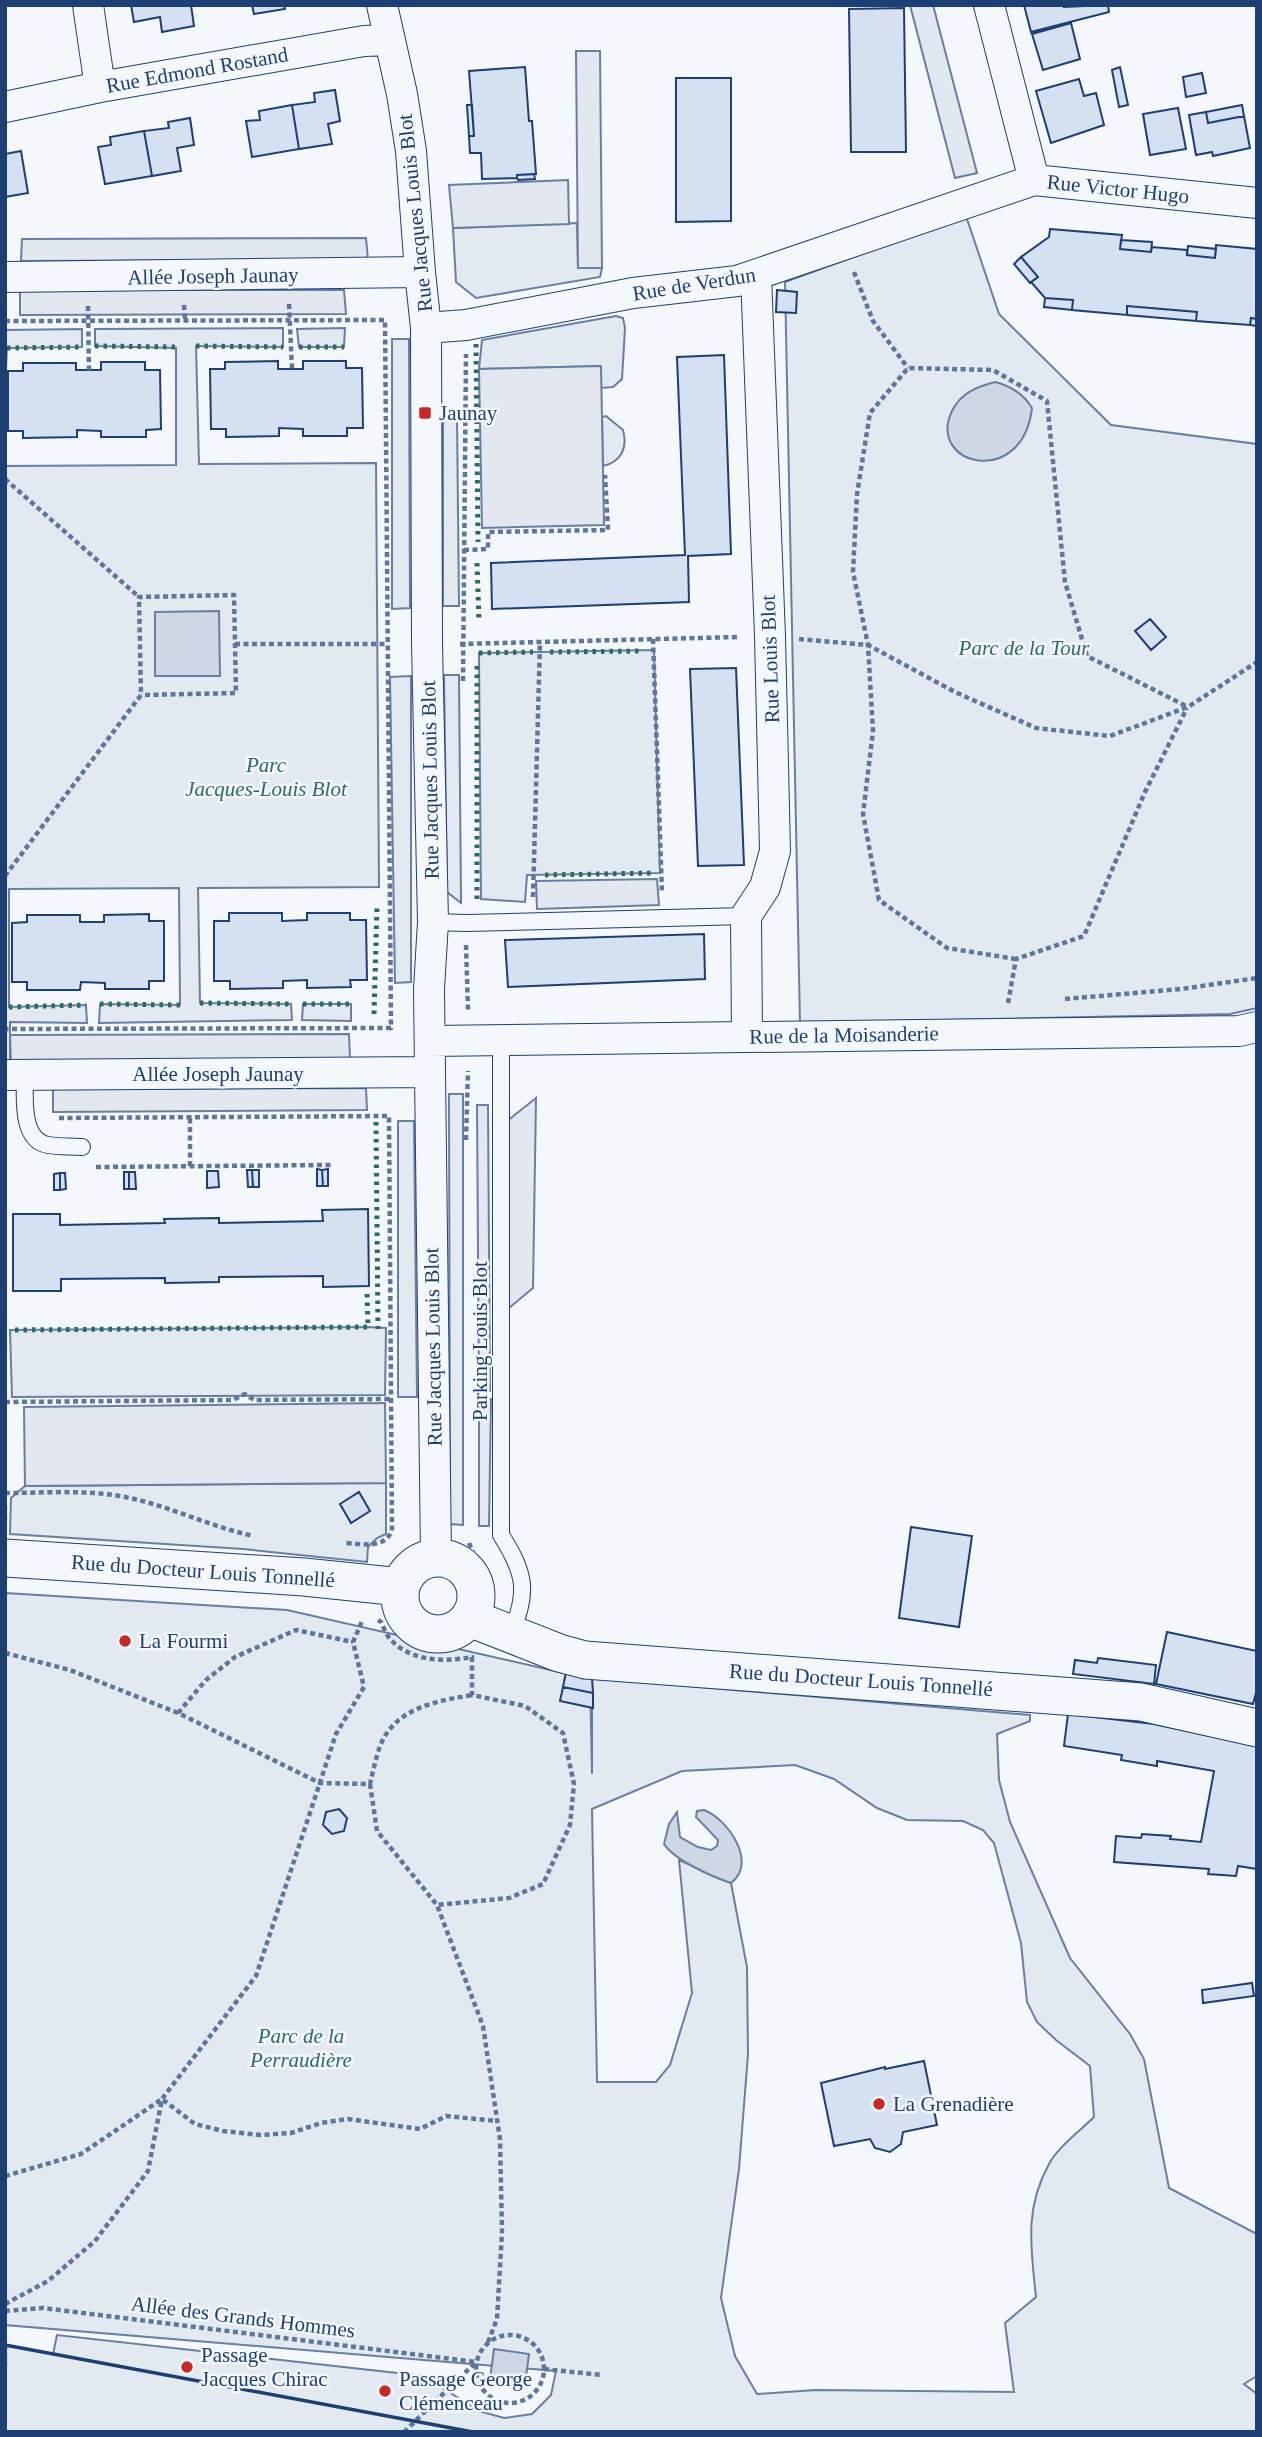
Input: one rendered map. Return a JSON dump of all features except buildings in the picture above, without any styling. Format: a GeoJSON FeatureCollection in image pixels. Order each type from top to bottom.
{"type":"FeatureCollection","features":[{"type":"Feature","properties":{"kind":"street"},"geometry":{"type":"LineString","coordinates":[[88,5],[100,87]]}},
{"type":"Feature","properties":{"kind":"street","name":"Rue Jacques Louis Blot"},"geometry":{"type":"LineString","coordinates":[[382,5],[411,151],[426,328],[426,642],[433,922],[429,989],[436,1558]]}},
{"type":"Feature","properties":{"kind":"street","name":"Rue Victor Hugo"},"geometry":{"type":"LineString","coordinates":[[989,5],[1034,180],[1257,203]]}},
{"type":"Feature","properties":{"kind":"street","name":"Rue Edmond Rostand"},"geometry":{"type":"LineString","coordinates":[[5,107],[100,87],[364,41],[390,40]]}},
{"type":"Feature","properties":{"kind":"street","name":"Rue de Verdun"},"geometry":{"type":"LineString","coordinates":[[426,328],[466,325],[633,293],[737,281],[1034,180]]}},
{"type":"Feature","properties":{"kind":"street","name":"Allée Joseph Jaunay"},"geometry":{"type":"LineString","coordinates":[[5,277],[420,272]]}},
{"type":"Feature","properties":{"kind":"street","name":"Rue Louis Blot"},"geometry":{"type":"LineString","coordinates":[[746,916],[765,887],[775,851],[756,275]]}},
{"type":"Feature","properties":{"kind":"street"},"geometry":{"type":"LineString","coordinates":[[746,916],[747,1036]]}},
{"type":"Feature","properties":{"kind":"street","name":"Rue de la Moisanderie"},"geometry":{"type":"LineString","coordinates":[[430,1041],[1239,1031],[1257,1027]]}},
{"type":"Feature","properties":{"kind":"street","name":"Allée Joseph Jaunay"},"geometry":{"type":"LineString","coordinates":[[15,1075],[430,1072]]}},
{"type":"Feature","properties":{"kind":"street","name":"Rue du Docteur Louis Tonnellé"},"geometry":{"type":"LineString","coordinates":[[5,1558],[304,1577],[401,1587]]}},
{"type":"Feature","properties":{"kind":"street"},"geometry":{"type":"LineString","coordinates":[[436,1558],[450,1559],[462,1566],[471,1576],[481,1608],[454,1631],[443,1634],[430,1634],[419,1629],[403,1612],[400,1600],[405,1576],[413,1566],[436,1558]]}},
{"type":"Feature","properties":{"kind":"street","name":"Rue du Docteur Louis Tonnellé"},"geometry":{"type":"LineString","coordinates":[[481,1608],[512,1634],[559,1653],[585,1660],[1141,1702],[1257,1728]]}},
{"type":"Feature","properties":{"kind":"lane"},"geometry":{"type":"LineString","coordinates":[[433,922],[746,916]]}},
{"type":"Feature","properties":{"kind":"lane","name":"Parking Louis Blot"},"geometry":{"type":"LineString","coordinates":[[501,1041],[501,1535],[518,1562],[523,1589],[520,1614],[512,1634]]}},
{"type":"Feature","properties":{"kind":"lane"},"geometry":{"type":"LineString","coordinates":[[15,1075],[33,1136],[45,1145],[82,1147]]}},
{"type":"Feature","properties":{"kind":"path"},"geometry":{"type":"LineString","coordinates":[[844,245],[873,321],[908,368]]}},
{"type":"Feature","properties":{"kind":"path"},"geometry":{"type":"LineString","coordinates":[[288,275],[292,369]]}},
{"type":"Feature","properties":{"kind":"path"},"geometry":{"type":"LineString","coordinates":[[88,277],[89,370]]}},
{"type":"Feature","properties":{"kind":"path"},"geometry":{"type":"LineString","coordinates":[[5,321],[385,320],[391,1028],[5,1029]]}},
{"type":"Feature","properties":{"kind":"path"},"geometry":{"type":"LineString","coordinates":[[463,683],[466,325]]}},
{"type":"Feature","properties":{"kind":"path"},"geometry":{"type":"LineString","coordinates":[[908,368],[870,412],[857,494],[853,572],[868,645],[873,731],[863,814],[879,900],[947,948],[1016,959],[1084,936],[1145,792],[1188,707]]}},
{"type":"Feature","properties":{"kind":"path"},"geometry":{"type":"LineString","coordinates":[[908,368],[993,370],[1047,401],[1065,582],[1087,656],[1188,707]]}},
{"type":"Feature","properties":{"kind":"path"},"geometry":{"type":"LineString","coordinates":[[464,550],[488,549],[488,532],[608,530],[606,475]]}},
{"type":"Feature","properties":{"kind":"path"},"geometry":{"type":"LineString","coordinates":[[5,479],[139,597],[234,595],[236,693],[141,695]]}},
{"type":"Feature","properties":{"kind":"path"},"geometry":{"type":"LineString","coordinates":[[5,877],[141,695],[139,597]]}},
{"type":"Feature","properties":{"kind":"path"},"geometry":{"type":"LineString","coordinates":[[235,644],[463,644],[770,636],[868,645],[955,692],[1036,729],[1110,736],[1188,707],[1257,662]]}},
{"type":"Feature","properties":{"kind":"path"},"geometry":{"type":"LineString","coordinates":[[653,639],[663,919]]}},
{"type":"Feature","properties":{"kind":"path"},"geometry":{"type":"LineString","coordinates":[[533,922],[540,642]]}},
{"type":"Feature","properties":{"kind":"path"},"geometry":{"type":"LineString","coordinates":[[466,923],[466,1148]]}},
{"type":"Feature","properties":{"kind":"path"},"geometry":{"type":"LineString","coordinates":[[1016,959],[1006,1003],[1020,1002]]}},
{"type":"Feature","properties":{"kind":"path"},"geometry":{"type":"LineString","coordinates":[[1060,999],[1181,989],[1257,978]]}},
{"type":"Feature","properties":{"kind":"path"},"geometry":{"type":"LineString","coordinates":[[59,1118],[389,1116],[392,1531],[388,1539],[381,1544],[341,1543]]}},
{"type":"Feature","properties":{"kind":"path"},"geometry":{"type":"LineString","coordinates":[[190,1117],[190,1166]]}},
{"type":"Feature","properties":{"kind":"path"},"geometry":{"type":"LineString","coordinates":[[92,1167],[331,1164]]}},
{"type":"Feature","properties":{"kind":"path"},"geometry":{"type":"LineString","coordinates":[[5,1402],[233,1401],[243,1394],[254,1400],[393,1399]]}},
{"type":"Feature","properties":{"kind":"path"},"geometry":{"type":"LineString","coordinates":[[5,1493],[94,1493],[129,1498],[233,1532],[260,1538]]}},
{"type":"Feature","properties":{"kind":"path"},"geometry":{"type":"LineString","coordinates":[[466,1534],[473,1555],[488,1574],[481,1608]]}},
{"type":"Feature","properties":{"kind":"path"},"geometry":{"type":"LineString","coordinates":[[5,2176],[81,2154],[162,2099],[256,1976],[336,1734],[364,1687],[353,1642],[365,1614],[381,1622],[391,1641],[416,1656],[447,1662],[472,1657],[472,1695]]}},
{"type":"Feature","properties":{"kind":"path"},"geometry":{"type":"LineString","coordinates":[[178,1713],[206,1680],[235,1657],[296,1630],[353,1642]]}},
{"type":"Feature","properties":{"kind":"path"},"geometry":{"type":"LineString","coordinates":[[5,1653],[70,1670],[178,1713],[320,1783],[370,1784]]}},
{"type":"Feature","properties":{"kind":"path"},"geometry":{"type":"LineString","coordinates":[[437,1905],[509,1898],[542,1884],[570,1825],[574,1784],[563,1733],[525,1706],[472,1695],[436,1701],[402,1716],[381,1744],[370,1784],[377,1830],[437,1905],[483,2026],[499,2139],[502,2232],[497,2319],[488,2343]]}},
{"type":"Feature","properties":{"kind":"path"},"geometry":{"type":"LineString","coordinates":[[162,2099],[195,2124],[223,2131],[260,2135],[291,2133],[321,2123],[348,2119],[420,2129],[446,2116],[497,2121]]}},
{"type":"Feature","properties":{"kind":"path"},"geometry":{"type":"LineString","coordinates":[[5,2304],[48,2281],[95,2241],[148,2171],[162,2099]]}},
{"type":"Feature","properties":{"kind":"path","name":"Allée des Grands Hommes"},"geometry":{"type":"LineString","coordinates":[[5,2311],[43,2308],[476,2362]]}},
{"type":"Feature","properties":{"kind":"path"},"geometry":{"type":"LineString","coordinates":[[508,2335],[529,2341],[537,2349],[544,2370],[539,2386],[526,2399],[504,2403],[486,2394],[479,2385],[476,2362],[480,2351],[488,2343],[497,2337],[508,2335]]}},
{"type":"Feature","properties":{"kind":"path"},"geometry":{"type":"LineString","coordinates":[[5,2344],[5,2366]]}},
{"type":"Feature","properties":{"kind":"path"},"geometry":{"type":"LineString","coordinates":[[404,2432],[476,2362]]}},
{"type":"Feature","properties":{"kind":"path"},"geometry":{"type":"LineString","coordinates":[[544,2370],[602,2375]]}},
{"type":"Feature","properties":{"kind":"green space","name":"Parc de la Tour"},"geometry":{"type":"Polygon","coordinates":[[[966,216],[999,314],[1111,425],[1257,444],[1257,1008],[1230,1014],[800,1023],[785,282],[966,216]]]}},
{"type":"Feature","properties":{"kind":"green space"},"geometry":{"type":"Polygon","coordinates":[[[577,223],[578,268],[602,268],[600,277],[476,298],[456,282],[453,228],[577,223]]]}},
{"type":"Feature","properties":{"kind":"green space"},"geometry":{"type":"Polygon","coordinates":[[[616,316],[623,318],[625,328],[622,379],[613,387],[601,388],[601,366],[479,369],[482,340],[616,316]]]}},
{"type":"Feature","properties":{"kind":"green space","name":"Parc Jacques-Louis Blot"},"geometry":{"type":"Polygon","coordinates":[[[283,328],[283,347],[196,346],[199,464],[376,463],[379,887],[198,888],[200,1003],[291,1004],[292,1020],[99,1023],[100,1004],[180,1005],[179,888],[9,889],[9,1007],[86,1005],[87,1023],[10,1022],[10,1063],[5,1063],[5,466],[176,465],[176,348],[95,346],[95,329],[283,328]]]}},
{"type":"Feature","properties":{"kind":"green space"},"geometry":{"type":"Polygon","coordinates":[[[345,328],[344,347],[299,347],[297,329],[345,328]]]}},
{"type":"Feature","properties":{"kind":"green space"},"geometry":{"type":"Polygon","coordinates":[[[82,329],[82,347],[7,348],[5,390],[5,330],[82,329]]]}},
{"type":"Feature","properties":{"kind":"green space"},"geometry":{"type":"Polygon","coordinates":[[[392,339],[409,339],[410,608],[392,609],[392,339]]]}},
{"type":"Feature","properties":{"kind":"green space"},"geometry":{"type":"Polygon","coordinates":[[[457,416],[459,606],[443,606],[443,417],[457,416]]]}},
{"type":"Feature","properties":{"kind":"green space"},"geometry":{"type":"Polygon","coordinates":[[[606,416],[623,430],[625,443],[619,458],[603,466],[602,417],[606,416]]]}},
{"type":"Feature","properties":{"kind":"green space"},"geometry":{"type":"Polygon","coordinates":[[[654,650],[660,873],[527,875],[525,902],[481,899],[479,653],[654,650]]]}},
{"type":"Feature","properties":{"kind":"green space"},"geometry":{"type":"Polygon","coordinates":[[[444,675],[459,675],[461,903],[447,892],[444,675]]]}},
{"type":"Feature","properties":{"kind":"green space"},"geometry":{"type":"Polygon","coordinates":[[[411,676],[411,982],[395,983],[390,677],[411,676]]]}},
{"type":"Feature","properties":{"kind":"green space"},"geometry":{"type":"Polygon","coordinates":[[[303,1004],[351,1004],[351,1021],[302,1020],[303,1004]]]}},
{"type":"Feature","properties":{"kind":"green space"},"geometry":{"type":"Polygon","coordinates":[[[449,1094],[463,1094],[463,1525],[450,1524],[449,1094]]]}},
{"type":"Feature","properties":{"kind":"green space"},"geometry":{"type":"Polygon","coordinates":[[[398,1121],[414,1121],[417,1397],[398,1397],[398,1121]]]}},
{"type":"Feature","properties":{"kind":"green space"},"geometry":{"type":"Polygon","coordinates":[[[386,1328],[385,1395],[12,1397],[10,1330],[386,1328]]]}},
{"type":"Feature","properties":{"kind":"green space"},"geometry":{"type":"Polygon","coordinates":[[[479,1399],[491,1399],[489,1526],[479,1526],[479,1399]]]}},
{"type":"Feature","properties":{"kind":"green space"},"geometry":{"type":"Polygon","coordinates":[[[386,1483],[386,1534],[368,1547],[367,1562],[243,1549],[10,1534],[11,1498],[25,1486],[386,1483]]]}},
{"type":"Feature","properties":{"kind":"green space","name":"Parc de la Perraudière"},"geometry":{"type":"Polygon","coordinates":[[[5,1593],[287,1610],[590,1679],[592,1774],[592,1678],[1030,1715],[1030,1721],[997,1734],[999,1780],[1010,1822],[1070,1958],[1130,2034],[1144,2059],[1169,2188],[1257,2234],[1257,2376],[1244,2384],[1257,2394],[1257,2432],[5,2432],[5,2345],[53,2354],[57,2335],[424,2376],[479,2411],[504,2418],[532,2414],[551,2395],[556,2371],[5,2325],[5,1593]],[[795,1765],[682,1771],[592,1809],[597,2082],[656,2082],[670,2065],[692,1993],[679,1860],[731,1883],[747,1967],[748,2054],[739,2169],[721,2298],[735,2356],[757,2394],[815,2390],[1014,2392],[1005,2323],[1036,2297],[1031,2229],[1036,2197],[1053,2158],[1094,2117],[1090,2066],[1037,2022],[1027,2002],[1021,1943],[994,1843],[983,1830],[963,1821],[907,1820],[877,1808],[834,1779],[795,1765]]]}},
{"type":"Feature","properties":{"kind":"shaded area"},"geometry":{"type":"Polygon","coordinates":[[[910,5],[933,5],[977,173],[955,178],[910,5]]]}},
{"type":"Feature","properties":{"kind":"shaded area"},"geometry":{"type":"Polygon","coordinates":[[[576,51],[600,51],[602,268],[578,268],[576,51]]]}},
{"type":"Feature","properties":{"kind":"shaded area"},"geometry":{"type":"Polygon","coordinates":[[[568,180],[569,224],[453,228],[449,185],[568,180]]]}},
{"type":"Feature","properties":{"kind":"shaded area"},"geometry":{"type":"Polygon","coordinates":[[[366,238],[368,260],[21,261],[22,239],[366,238]]]}},
{"type":"Feature","properties":{"kind":"shaded area"},"geometry":{"type":"Polygon","coordinates":[[[20,290],[344,290],[346,314],[20,315],[20,290]]]}},
{"type":"Feature","properties":{"kind":"shaded area"},"geometry":{"type":"Polygon","coordinates":[[[601,366],[604,525],[482,528],[479,369],[601,366]]]}},
{"type":"Feature","properties":{"kind":"shaded area"},"geometry":{"type":"Polygon","coordinates":[[[995,382],[1016,391],[1032,408],[1025,434],[1012,450],[996,459],[979,461],[964,456],[952,445],[948,430],[952,411],[960,400],[975,389],[995,382]]]}},
{"type":"Feature","properties":{"kind":"shaded area"},"geometry":{"type":"Polygon","coordinates":[[[219,611],[220,676],[155,676],[155,612],[219,611]]]}},
{"type":"Feature","properties":{"kind":"shaded area"},"geometry":{"type":"Polygon","coordinates":[[[657,879],[659,905],[537,909],[536,881],[657,879]]]}},
{"type":"Feature","properties":{"kind":"shaded area"},"geometry":{"type":"Polygon","coordinates":[[[349,1034],[350,1059],[11,1063],[10,1035],[349,1034]]]}},
{"type":"Feature","properties":{"kind":"shaded area"},"geometry":{"type":"Polygon","coordinates":[[[366,1088],[367,1110],[53,1112],[53,1089],[366,1088]]]}},
{"type":"Feature","properties":{"kind":"shaded area"},"geometry":{"type":"Polygon","coordinates":[[[536,1098],[533,1288],[509,1308],[507,1121],[536,1098]]]}},
{"type":"Feature","properties":{"kind":"shaded area"},"geometry":{"type":"Polygon","coordinates":[[[477,1105],[488,1105],[490,1391],[479,1391],[477,1105]]]}},
{"type":"Feature","properties":{"kind":"shaded area"},"geometry":{"type":"Polygon","coordinates":[[[385,1403],[386,1483],[25,1486],[24,1407],[385,1403]]]}},
{"type":"Feature","properties":{"kind":"shaded area"},"geometry":{"type":"Polygon","coordinates":[[[704,1810],[722,1822],[737,1842],[742,1864],[739,1874],[731,1883],[685,1862],[664,1844],[669,1824],[677,1812],[680,1837],[698,1847],[711,1850],[717,1846],[718,1840],[696,1817],[697,1811],[704,1810]]]}},
{"type":"Feature","properties":{"kind":"shaded area"},"geometry":{"type":"Polygon","coordinates":[[[494,2349],[529,2354],[525,2384],[490,2379],[494,2349]]]}},
{"type":"Feature","properties":{"kind":"hedge"},"geometry":{"type":"LineString","coordinates":[[476,344],[478,542]]}},
{"type":"Feature","properties":{"kind":"hedge"},"geometry":{"type":"LineString","coordinates":[[95,346],[176,347]]}},
{"type":"Feature","properties":{"kind":"hedge"},"geometry":{"type":"LineString","coordinates":[[196,346],[283,347]]}},
{"type":"Feature","properties":{"kind":"hedge"},"geometry":{"type":"LineString","coordinates":[[7,348],[82,347]]}},
{"type":"Feature","properties":{"kind":"hedge"},"geometry":{"type":"LineString","coordinates":[[299,347],[344,347]]}},
{"type":"Feature","properties":{"kind":"hedge"},"geometry":{"type":"LineString","coordinates":[[477,563],[479,621]]}},
{"type":"Feature","properties":{"kind":"hedge"},"geometry":{"type":"LineString","coordinates":[[550,652],[643,651]]}},
{"type":"Feature","properties":{"kind":"hedge"},"geometry":{"type":"LineString","coordinates":[[479,653],[533,652]]}},
{"type":"Feature","properties":{"kind":"hedge"},"geometry":{"type":"LineString","coordinates":[[477,661],[477,899]]}},
{"type":"Feature","properties":{"kind":"hedge"},"geometry":{"type":"LineString","coordinates":[[545,875],[654,873]]}},
{"type":"Feature","properties":{"kind":"hedge"},"geometry":{"type":"LineString","coordinates":[[374,1014],[377,907]]}},
{"type":"Feature","properties":{"kind":"hedge"},"geometry":{"type":"LineString","coordinates":[[200,1003],[291,1004]]}},
{"type":"Feature","properties":{"kind":"hedge"},"geometry":{"type":"LineString","coordinates":[[100,1004],[180,1005]]}},
{"type":"Feature","properties":{"kind":"hedge"},"geometry":{"type":"LineString","coordinates":[[303,1004],[351,1004]]}},
{"type":"Feature","properties":{"kind":"hedge"},"geometry":{"type":"LineString","coordinates":[[9,1007],[86,1005]]}},
{"type":"Feature","properties":{"kind":"hedge"},"geometry":{"type":"LineString","coordinates":[[376,1122],[378,1329]]}},
{"type":"Feature","properties":{"kind":"hedge"},"geometry":{"type":"LineString","coordinates":[[15,1330],[368,1327],[367,1293]]}},
{"type":"Feature","properties":{"kind":"wall"},"geometry":{"type":"LineString","coordinates":[[5,2345],[473,2432]]}},
{"type":"Feature","properties":{"kind":"place","name":"Jaunay"},"geometry":{"type":"Point","coordinates":[425,413]}},
{"type":"Feature","properties":{"kind":"place","name":"La Fourmi"},"geometry":{"type":"Point","coordinates":[125,1641]}},
{"type":"Feature","properties":{"kind":"place","name":"La Grenadière"},"geometry":{"type":"Point","coordinates":[879,2104]}},
{"type":"Feature","properties":{"kind":"place","name":"Passage Jacques Chirac"},"geometry":{"type":"Point","coordinates":[187,2367]}},
{"type":"Feature","properties":{"kind":"place","name":"Passage George Clémenceau"},"geometry":{"type":"Point","coordinates":[385,2391]}}]}
